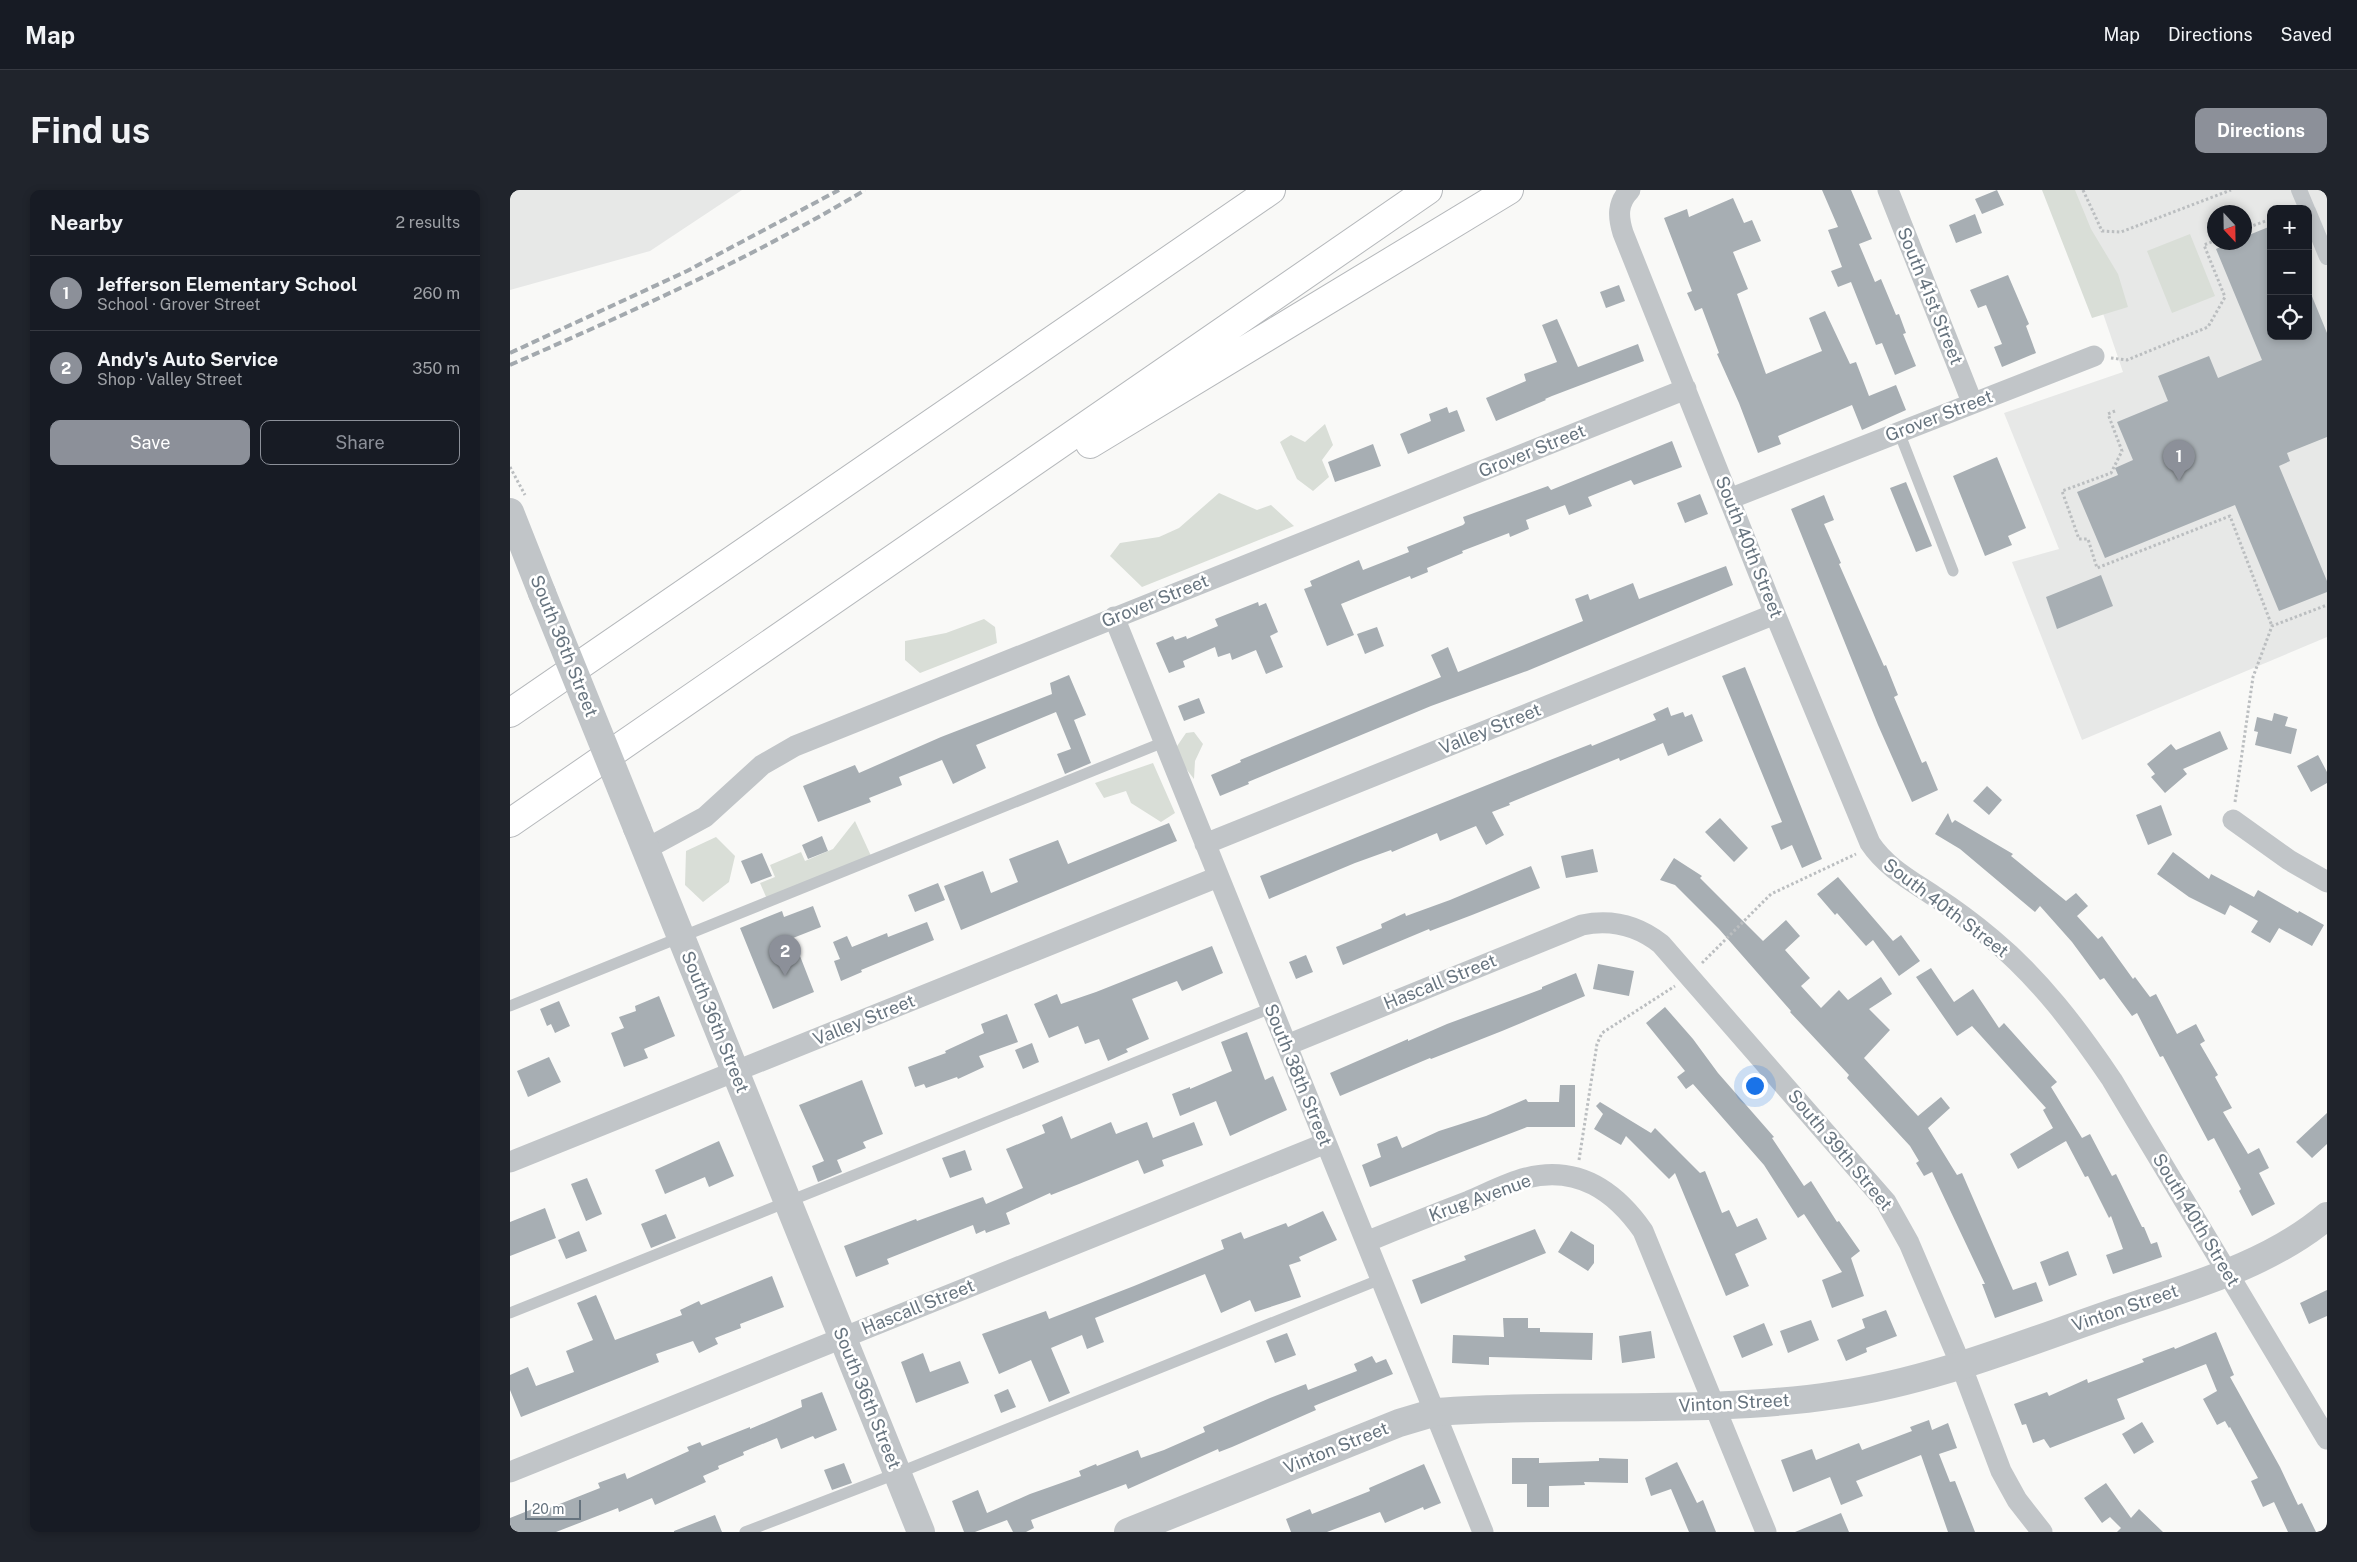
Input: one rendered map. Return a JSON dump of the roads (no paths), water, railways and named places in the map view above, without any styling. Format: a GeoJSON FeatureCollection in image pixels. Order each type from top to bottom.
{"type":"FeatureCollection","features":[{"type":"Feature","properties":{"kind":"highway"},"geometry":{"type":"LineString","coordinates":[[510,713],[1271,190]]}},
{"type":"Feature","properties":{"kind":"highway"},"geometry":{"type":"LineString","coordinates":[[516,818],[1428,190]]}},
{"type":"Feature","properties":{"kind":"highway"},"geometry":{"type":"LineString","coordinates":[[907,550],[1149,409],[1509,190]]}},
{"type":"Feature","properties":{"kind":"street","name":"South 40th Street"},"geometry":{"type":"LineString","coordinates":[[1630,190],[1621,203],[1618,212],[1623,233],[1775,614],[1870,843],[1879,856],[1992,939],[2029,974],[2088,1043],[2228,1272],[2327,1439]]}},
{"type":"Feature","properties":{"kind":"street","name":"South 41st Street"},"geometry":{"type":"LineString","coordinates":[[1888,190],[1972,402]]}},
{"type":"Feature","properties":{"kind":"street"},"geometry":{"type":"LineString","coordinates":[[2299,190],[2306,205]]}},
{"type":"Feature","properties":{"kind":"street"},"geometry":{"type":"LineString","coordinates":[[2312,220],[2327,256]]}},
{"type":"Feature","properties":{"kind":"street","name":"Grover Street"},"geometry":{"type":"LineString","coordinates":[[1729,499],[1972,402],[2094,356]]}},
{"type":"Feature","properties":{"kind":"street","name":"Grover Street"},"geometry":{"type":"LineString","coordinates":[[641,839],[705,818],[762,765],[786,750],[1686,389]]}},
{"type":"Feature","properties":{"kind":"street","name":"South 36th Street"},"geometry":{"type":"LineString","coordinates":[[510,512],[921,1532]]}},
{"type":"Feature","properties":{"kind":"street","name":"Valley Street"},"geometry":{"type":"LineString","coordinates":[[1205,844],[1775,614]]}},
{"type":"Feature","properties":{"kind":"street","name":"South 38th Street"},"geometry":{"type":"LineString","coordinates":[[1114,617],[1483,1532]]}},
{"type":"Feature","properties":{"kind":"street"},"geometry":{"type":"LineString","coordinates":[[2233,820],[2289,860],[2327,882]]}},
{"type":"Feature","properties":{"kind":"street","name":"Valley Street"},"geometry":{"type":"LineString","coordinates":[[510,1162],[1218,877]]}},
{"type":"Feature","properties":{"kind":"street","name":"Hascall Street"},"geometry":{"type":"LineString","coordinates":[[1286,1045],[1582,925],[1594,922]]}},
{"type":"Feature","properties":{"kind":"street","name":"South 39th Street"},"geometry":{"type":"LineString","coordinates":[[1594,922],[1618,923],[1632,927],[1651,936],[1661,944],[1876,1189],[1898,1222],[1909,1243],[1961,1365],[2001,1471],[2017,1500],[2042,1532]]}},
{"type":"Feature","properties":{"kind":"street","name":"Hascall Street"},"geometry":{"type":"LineString","coordinates":[[510,1472],[1326,1143]]}},
{"type":"Feature","properties":{"kind":"street","name":"Krug Avenue"},"geometry":{"type":"LineString","coordinates":[[1366,1242],[1528,1178],[1565,1176],[1597,1186],[1628,1209],[1644,1231],[1766,1532]]}},
{"type":"Feature","properties":{"kind":"street","name":"Vinton Street"},"geometry":{"type":"LineString","coordinates":[[1128,1532],[1399,1423],[1436,1412],[1716,1406],[1836,1396],[1880,1388],[1961,1365],[2228,1272],[2248,1264],[2300,1236],[2327,1216]]}},
{"type":"Feature","properties":{"kind":"lane"},"geometry":{"type":"LineString","coordinates":[[1899,432],[1953,571]]}},
{"type":"Feature","properties":{"kind":"lane"},"geometry":{"type":"LineString","coordinates":[[510,1006],[1164,742]]}},
{"type":"Feature","properties":{"kind":"lane"},"geometry":{"type":"LineString","coordinates":[[510,1313],[1271,1008]]}},
{"type":"Feature","properties":{"kind":"lane"},"geometry":{"type":"LineString","coordinates":[[745,1532],[898,1473],[1381,1279]]}},
{"type":"Feature","properties":{"kind":"railway"},"geometry":{"type":"LineString","coordinates":[[510,353],[687,271],[839,190]]}},
{"type":"Feature","properties":{"kind":"railway"},"geometry":{"type":"LineString","coordinates":[[510,365],[601,325],[735,261],[779,239],[865,190]]}},
{"type":"Feature","properties":{"kind":"place","name":"Jefferson Elementary School"},"geometry":{"type":"Point","coordinates":[2179,481]}},
{"type":"Feature","properties":{"kind":"place","name":"Andy's Auto Service"},"geometry":{"type":"Point","coordinates":[785,976]}}]}
